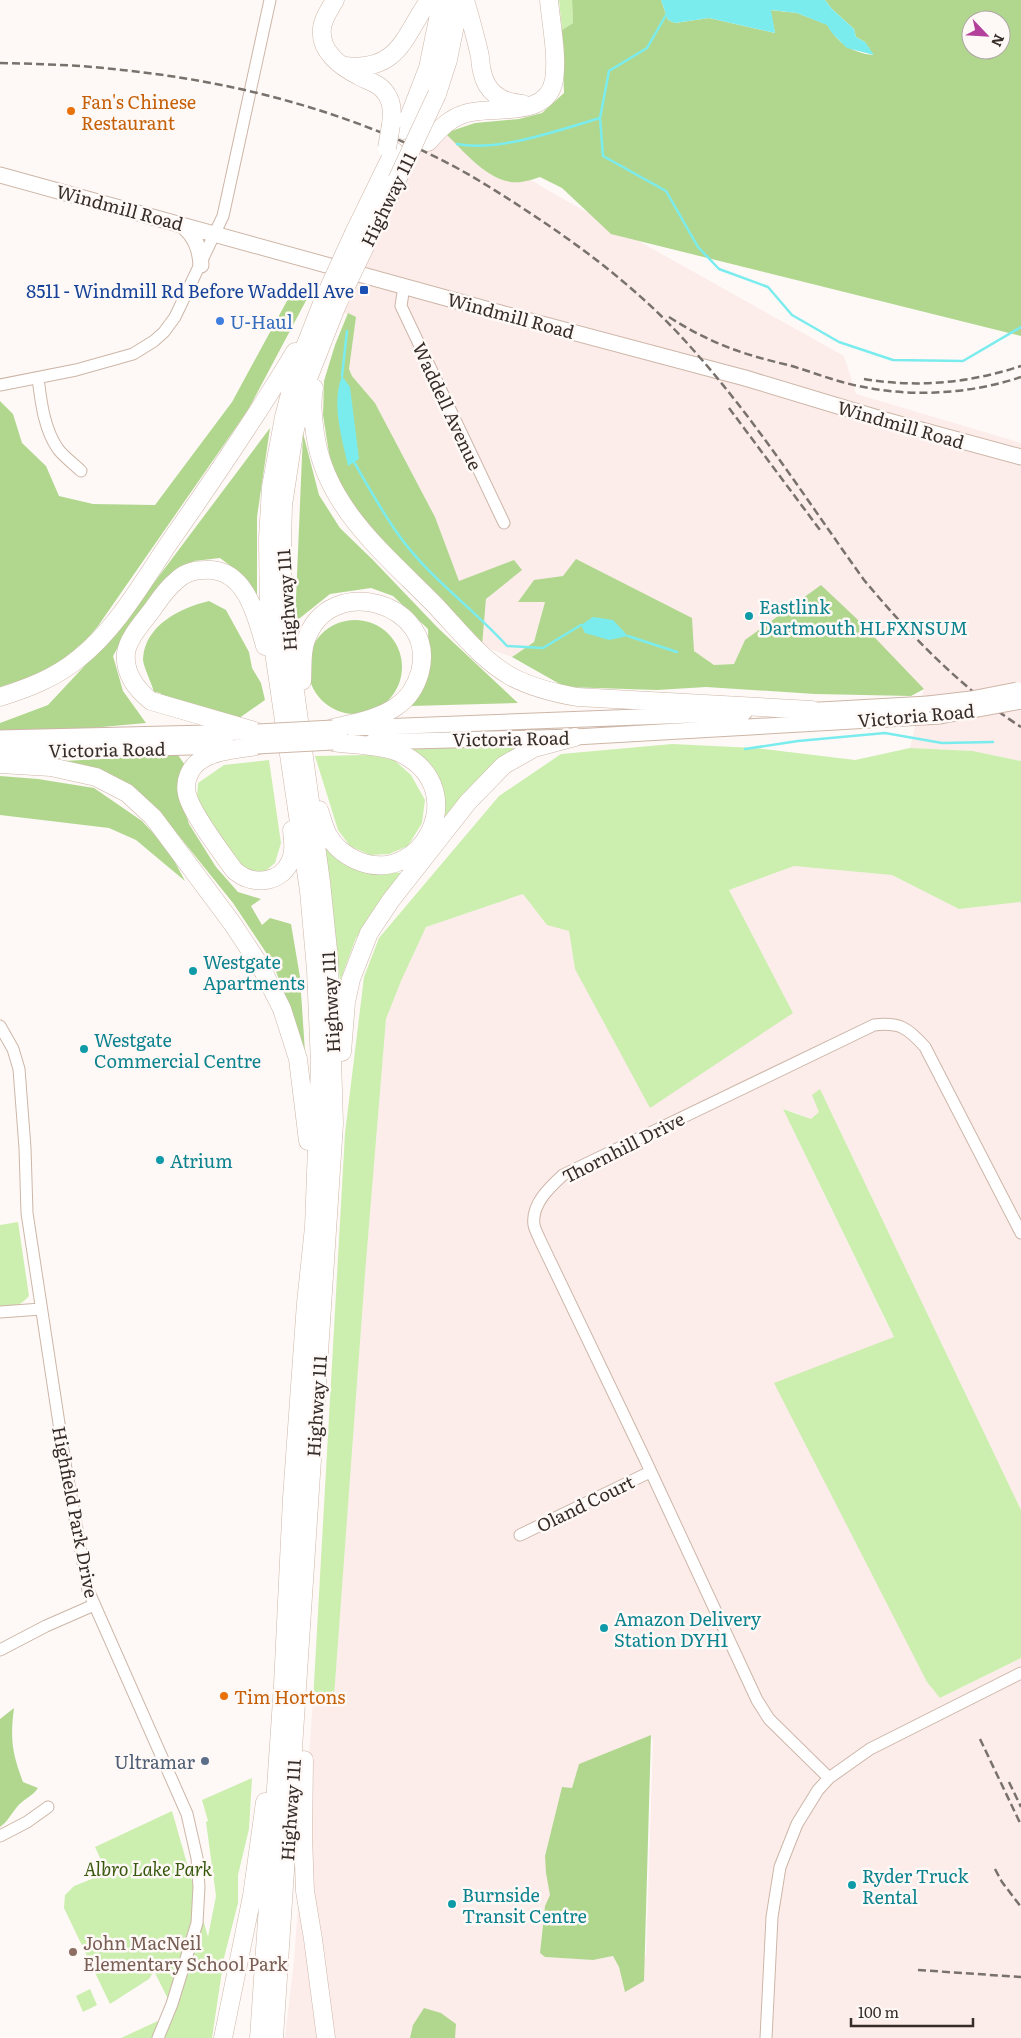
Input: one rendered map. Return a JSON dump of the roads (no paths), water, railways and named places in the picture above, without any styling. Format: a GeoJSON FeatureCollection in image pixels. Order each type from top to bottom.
{"type":"FeatureCollection","features":[{"type":"Feature","properties":{"kind":"highway"},"geometry":{"type":"LineString","coordinates":[[335,0],[324,19],[322,37],[330,54],[341,65],[359,76],[372,81],[386,93],[392,106],[397,128]]}},
{"type":"Feature","properties":{"kind":"highway"},"geometry":{"type":"LineString","coordinates":[[341,65],[367,67],[376,65],[392,55],[411,30],[429,0]]}},
{"type":"Feature","properties":{"kind":"highway","name":"Highway 111"},"geometry":{"type":"LineString","coordinates":[[389,178],[391,149],[397,128],[428,68],[442,0]]}},
{"type":"Feature","properties":{"kind":"highway","name":"Highway 111"},"geometry":{"type":"LineString","coordinates":[[259,2038],[283,1685],[292,1498],[306,1304],[314,1227],[320,1064],[309,890],[269,610],[269,511],[284,417],[297,367],[320,325],[389,178],[437,94],[448,60],[460,0]]}},
{"type":"Feature","properties":{"kind":"highway"},"geometry":{"type":"LineString","coordinates":[[466,0],[486,84],[492,93],[502,100],[512,103],[534,104]]}},
{"type":"Feature","properties":{"kind":"highway"},"geometry":{"type":"LineString","coordinates":[[389,178],[446,123],[464,113],[483,110],[504,111],[534,104],[547,94],[554,80],[555,68],[549,0]]}},
{"type":"Feature","properties":{"kind":"highway"},"geometry":{"type":"LineString","coordinates":[[0,697],[40,684],[77,660],[113,624],[320,325]]}},
{"type":"Feature","properties":{"kind":"highway"},"geometry":{"type":"LineString","coordinates":[[320,325],[312,415],[316,443],[324,473],[334,493],[352,519],[495,666],[530,685],[551,693],[577,697],[812,710]]}},
{"type":"Feature","properties":{"kind":"highway","name":"Highway 111"},"geometry":{"type":"LineString","coordinates":[[274,2038],[334,1124],[329,960],[321,882],[286,625],[282,577],[283,505],[294,433],[310,376],[320,325]]}},
{"type":"Feature","properties":{"kind":"highway"},"geometry":{"type":"LineString","coordinates":[[258,739],[151,701],[144,696],[130,678],[127,669],[126,653],[129,644],[147,616],[177,580],[190,572],[206,569],[227,575],[240,584],[252,606],[284,713]]}},
{"type":"Feature","properties":{"kind":"highway"},"geometry":{"type":"LineString","coordinates":[[301,736],[303,652],[311,630],[323,614],[331,608],[348,602],[368,602],[386,606],[402,616],[416,634],[420,647],[421,667],[414,687],[408,697],[390,711],[333,736]]}},
{"type":"Feature","properties":{"kind":"highway"},"geometry":{"type":"LineString","coordinates":[[305,764],[328,835],[333,843],[346,855],[361,862],[383,865],[404,859],[414,852],[428,836],[436,817],[437,797],[431,778],[415,762],[394,750],[333,736]]}},
{"type":"Feature","properties":{"kind":"highway"},"geometry":{"type":"LineString","coordinates":[[334,1124],[346,1002],[351,979],[369,933],[391,900],[468,802],[504,765],[534,748],[575,737]]}},
{"type":"Feature","properties":{"kind":"highway"},"geometry":{"type":"LineString","coordinates":[[258,739],[206,758],[195,766],[187,782],[189,801],[210,835],[239,875],[252,880],[264,881],[278,875],[288,866],[293,847],[291,809],[294,780]]}},
{"type":"Feature","properties":{"kind":"highway"},"geometry":{"type":"LineString","coordinates":[[0,764],[51,767],[96,777],[127,793],[153,817],[232,923],[261,967],[282,1009],[298,1058],[308,1138],[308,1206],[314,1227]]}},
{"type":"Feature","properties":{"kind":"highway"},"geometry":{"type":"LineString","coordinates":[[302,1629],[305,1714],[302,1837],[305,1890],[326,2038]]}},
{"type":"Feature","properties":{"kind":"highway"},"geometry":{"type":"LineString","coordinates":[[223,2038],[252,1896],[283,1685]]}},
{"type":"Feature","properties":{"kind":"main road","name":"Windmill Road"},"geometry":{"type":"LineString","coordinates":[[0,175],[736,376],[881,419],[1021,457]]}},
{"type":"Feature","properties":{"kind":"main road"},"geometry":{"type":"LineString","coordinates":[[180,224],[189,231],[196,242],[200,265]]}},
{"type":"Feature","properties":{"kind":"main road","name":"Victoria Road"},"geometry":{"type":"LineString","coordinates":[[0,752],[928,704],[1020,693]]}},
{"type":"Feature","properties":{"kind":"main road","name":"Victoria Road"},"geometry":{"type":"LineString","coordinates":[[333,736],[575,737],[940,716],[1020,693]]}},
{"type":"Feature","properties":{"kind":"main road","name":"Victoria Road"},"geometry":{"type":"LineString","coordinates":[[0,738],[258,739]]}},
{"type":"Feature","properties":{"kind":"street"},"geometry":{"type":"LineString","coordinates":[[0,385],[121,358],[150,345],[164,332],[175,317],[223,216],[270,0]]}},
{"type":"Feature","properties":{"kind":"street","name":"Waddell Avenue"},"geometry":{"type":"LineString","coordinates":[[404,286],[401,306],[504,523]]}},
{"type":"Feature","properties":{"kind":"street"},"geometry":{"type":"LineString","coordinates":[[38,378],[42,409],[58,449],[81,471]]}},
{"type":"Feature","properties":{"kind":"street","name":"Thornhill Drive"},"geometry":{"type":"LineString","coordinates":[[829,1778],[770,1719],[756,1700],[534,1224],[537,1208],[544,1193],[563,1175],[874,1024],[886,1024],[912,1031],[925,1047],[1018,1218],[1021,1233]]}},
{"type":"Feature","properties":{"kind":"street","name":"Highfield Park Drive"},"geometry":{"type":"LineString","coordinates":[[0,1026],[13,1049],[18,1069],[25,1139],[27,1213],[65,1463],[87,1583],[94,1605],[184,1808],[197,1858],[199,1887],[197,1923],[172,2004],[158,2038]]}},
{"type":"Feature","properties":{"kind":"street"},"geometry":{"type":"LineString","coordinates":[[0,1312],[41,1309]]}},
{"type":"Feature","properties":{"kind":"street","name":"Oland Court"},"geometry":{"type":"LineString","coordinates":[[520,1535],[650,1472]]}},
{"type":"Feature","properties":{"kind":"street"},"geometry":{"type":"LineString","coordinates":[[0,1650],[46,1626],[94,1605]]}},
{"type":"Feature","properties":{"kind":"street"},"geometry":{"type":"LineString","coordinates":[[766,2038],[772,1917],[780,1867],[797,1824],[818,1790],[829,1778],[870,1749],[1021,1673]]}},
{"type":"Feature","properties":{"kind":"street"},"geometry":{"type":"LineString","coordinates":[[0,1836],[27,1822],[48,1807]]}},
{"type":"Feature","properties":{"kind":"water"},"geometry":{"type":"Polygon","coordinates":[[[661,0],[825,0],[854,29],[856,37],[865,42],[874,55],[847,48],[827,25],[797,13],[771,10],[775,33],[709,18],[675,23],[668,20],[661,0]]]}},
{"type":"Feature","properties":{"kind":"water"},"geometry":{"type":"Polygon","coordinates":[[[342,376],[350,387],[359,459],[348,466],[337,409],[337,398],[342,376]]]}},
{"type":"Feature","properties":{"kind":"water"},"geometry":{"type":"Polygon","coordinates":[[[593,617],[613,620],[628,636],[609,640],[585,633],[581,625],[593,617]]]}},
{"type":"Feature","properties":{"kind":"waterway"},"geometry":{"type":"LineString","coordinates":[[666,15],[647,48],[609,71],[600,118],[603,156],[666,191],[698,247],[719,269],[768,287],[792,315],[839,342],[893,360],[963,361],[1021,327]]}},
{"type":"Feature","properties":{"kind":"waterway"},"geometry":{"type":"LineString","coordinates":[[457,144],[474,146],[510,142],[548,134],[600,118]]}},
{"type":"Feature","properties":{"kind":"waterway"},"geometry":{"type":"LineString","coordinates":[[342,376],[347,331]]}},
{"type":"Feature","properties":{"kind":"waterway"},"geometry":{"type":"LineString","coordinates":[[354,462],[386,517],[422,564],[507,646],[543,648],[581,625]]}},
{"type":"Feature","properties":{"kind":"waterway"},"geometry":{"type":"LineString","coordinates":[[628,636],[677,652]]}},
{"type":"Feature","properties":{"kind":"waterway"},"geometry":{"type":"LineString","coordinates":[[745,749],[798,741],[885,733],[942,743],[993,742]]}},
{"type":"Feature","properties":{"kind":"railway"},"geometry":{"type":"LineString","coordinates":[[0,63],[92,67],[166,75],[252,92],[295,103],[378,131],[418,148],[489,186],[575,244],[660,314],[701,359],[750,420],[881,601],[937,660],[999,712],[1021,727]]}},
{"type":"Feature","properties":{"kind":"railway"},"geometry":{"type":"LineString","coordinates":[[669,317],[712,341],[755,357],[842,382],[886,391],[932,393],[955,391],[977,388],[1021,377]]}},
{"type":"Feature","properties":{"kind":"railway"},"geometry":{"type":"LineString","coordinates":[[864,379],[904,383],[943,382],[963,380],[1021,366]]}},
{"type":"Feature","properties":{"kind":"railway"},"geometry":{"type":"LineString","coordinates":[[729,408],[820,530]]}},
{"type":"Feature","properties":{"kind":"railway"},"geometry":{"type":"LineString","coordinates":[[980,1739],[1021,1825]]}},
{"type":"Feature","properties":{"kind":"railway"},"geometry":{"type":"LineString","coordinates":[[1009,1782],[1021,1807]]}},
{"type":"Feature","properties":{"kind":"railway"},"geometry":{"type":"LineString","coordinates":[[995,1869],[1002,1882],[1021,1907]]}},
{"type":"Feature","properties":{"kind":"railway"},"geometry":{"type":"LineString","coordinates":[[918,1970],[1021,1977]]}},
{"type":"Feature","properties":{"kind":"place","name":"Fan's Chinese Restaurant"},"geometry":{"type":"Point","coordinates":[71,111]}},
{"type":"Feature","properties":{"kind":"place","name":"8511 - Windmill Rd Before Waddell Ave"},"geometry":{"type":"Point","coordinates":[364,290]}},
{"type":"Feature","properties":{"kind":"place","name":"U-Haul"},"geometry":{"type":"Point","coordinates":[220,321]}},
{"type":"Feature","properties":{"kind":"place","name":"Eastlink Dartmouth HLFXNSUM"},"geometry":{"type":"Point","coordinates":[749,616]}},
{"type":"Feature","properties":{"kind":"place","name":"Westgate Apartments"},"geometry":{"type":"Point","coordinates":[193,971]}},
{"type":"Feature","properties":{"kind":"place","name":"Westgate Commercial Centre"},"geometry":{"type":"Point","coordinates":[84,1049]}},
{"type":"Feature","properties":{"kind":"place","name":"Atrium"},"geometry":{"type":"Point","coordinates":[160,1160]}},
{"type":"Feature","properties":{"kind":"place","name":"Amazon Delivery Station DYH1"},"geometry":{"type":"Point","coordinates":[604,1628]}},
{"type":"Feature","properties":{"kind":"place","name":"Tim Hortons"},"geometry":{"type":"Point","coordinates":[224,1696]}},
{"type":"Feature","properties":{"kind":"place","name":"Ultramar"},"geometry":{"type":"Point","coordinates":[205,1761]}},
{"type":"Feature","properties":{"kind":"place","name":"Ryder Truck Rental"},"geometry":{"type":"Point","coordinates":[852,1885]}},
{"type":"Feature","properties":{"kind":"place","name":"Burnside Transit Centre"},"geometry":{"type":"Point","coordinates":[452,1904]}},
{"type":"Feature","properties":{"kind":"place","name":"John MacNeil Elementary School Park"},"geometry":{"type":"Point","coordinates":[73,1952]}},
{"type":"Feature","properties":{"kind":"park label","name":"Albro Lake Park"},"geometry":{"type":"Point","coordinates":[148,1868]}}]}
